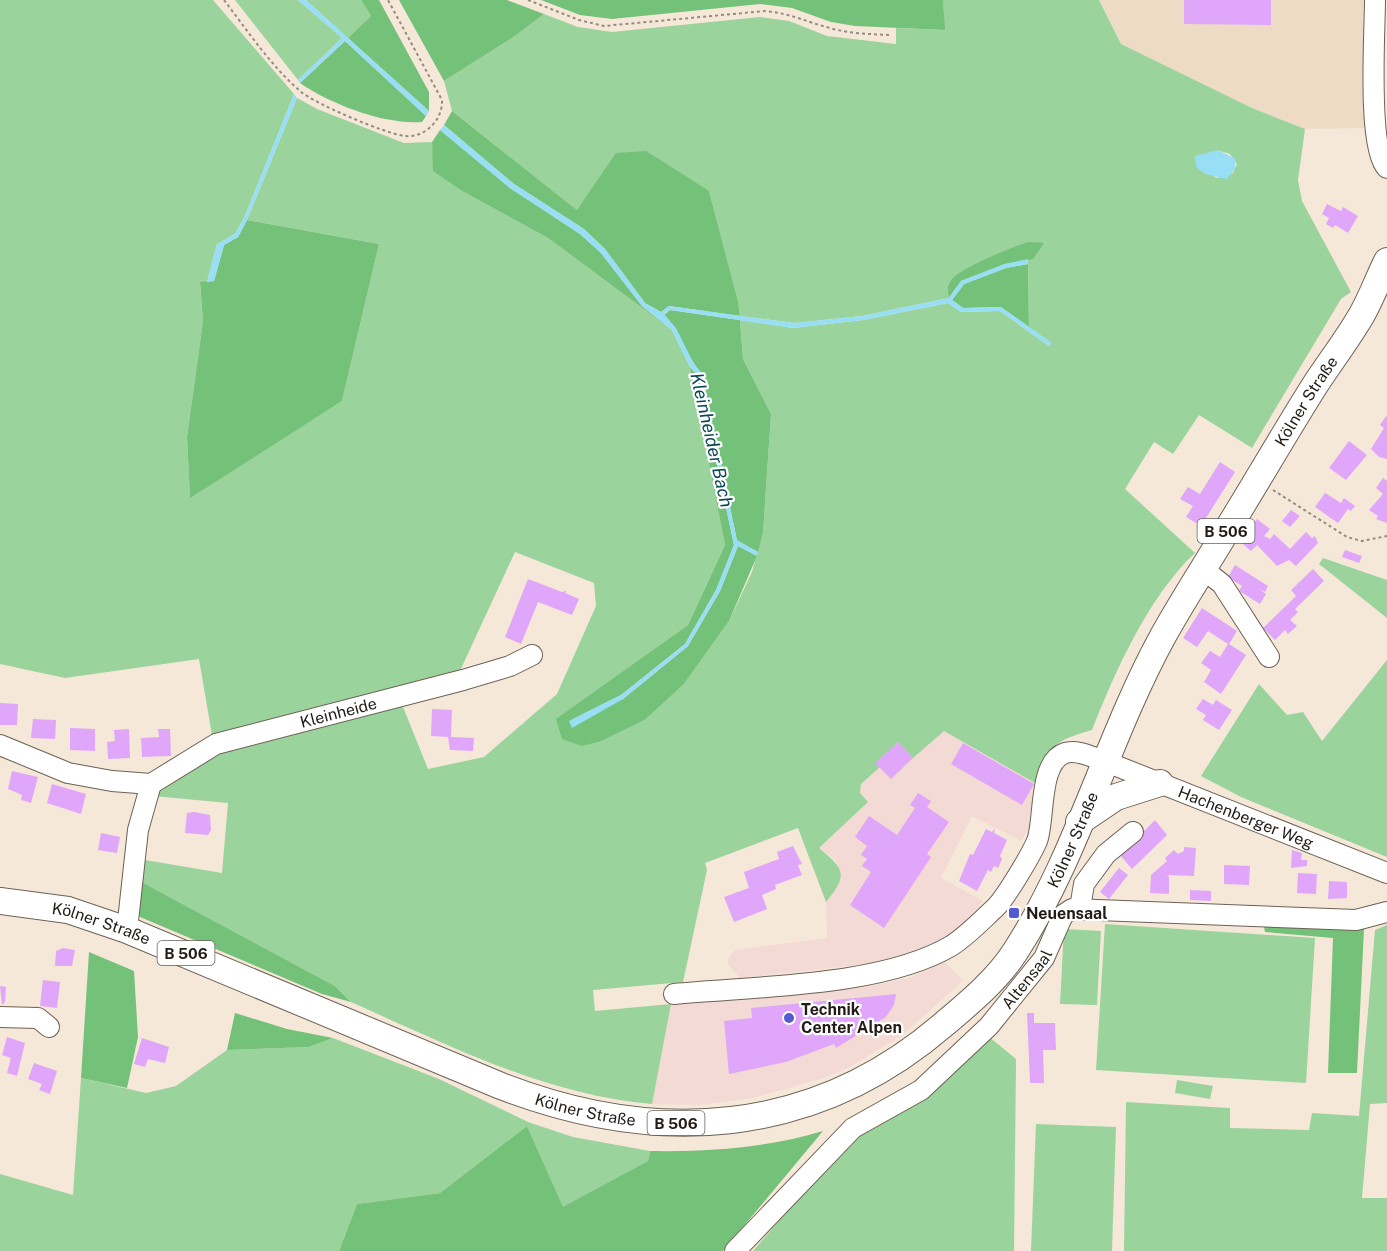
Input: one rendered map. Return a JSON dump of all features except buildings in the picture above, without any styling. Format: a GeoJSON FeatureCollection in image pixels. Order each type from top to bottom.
{"type":"FeatureCollection","features":[{"type":"Feature","properties":{"kind":"main road","name":"Kölner Straße"},"geometry":{"type":"LineString","coordinates":[[0,900],[68,910],[127,930],[541,1102],[583,1113],[663,1123],[752,1117],[817,1100],[872,1076],[928,1038],[980,993],[1014,955],[1047,896],[1140,679],[1203,570],[1362,315],[1387,261]]}},
{"type":"Feature","properties":{"kind":"main road"},"geometry":{"type":"LineString","coordinates":[[1078,822],[1116,797],[1160,783]]}},
{"type":"Feature","properties":{"kind":"street"},"geometry":{"type":"LineString","coordinates":[[1375,0],[1375,132],[1379,154],[1387,168]]}},
{"type":"Feature","properties":{"kind":"street"},"geometry":{"type":"LineString","coordinates":[[1203,570],[1222,584],[1269,657]]}},
{"type":"Feature","properties":{"kind":"street","name":"Kleinheide"},"geometry":{"type":"LineString","coordinates":[[151,784],[216,744],[463,680],[510,666],[532,655]]}},
{"type":"Feature","properties":{"kind":"street"},"geometry":{"type":"LineString","coordinates":[[0,745],[68,773],[112,781],[151,784],[138,830],[127,930]]}},
{"type":"Feature","properties":{"kind":"street","name":"Kölner Straße"},"geometry":{"type":"LineString","coordinates":[[674,994],[825,980],[891,971],[920,961],[952,945],[998,904],[1038,840],[1041,801],[1055,759],[1064,753],[1077,752],[1104,761]]}},
{"type":"Feature","properties":{"kind":"street","name":"Hachenberger Weg"},"geometry":{"type":"LineString","coordinates":[[1104,761],[1387,873]]}},
{"type":"Feature","properties":{"kind":"street"},"geometry":{"type":"LineString","coordinates":[[1133,832],[1106,854],[1084,884],[1080,908],[1356,920],[1387,912]]}},
{"type":"Feature","properties":{"kind":"street","name":"Altensaal"},"geometry":{"type":"LineString","coordinates":[[735,1251],[853,1128],[921,1090],[989,1026],[1044,958],[1063,915],[1080,908]]}},
{"type":"Feature","properties":{"kind":"street"},"geometry":{"type":"LineString","coordinates":[[0,1017],[38,1018],[49,1027]]}},
{"type":"Feature","properties":{"kind":"path"},"geometry":{"type":"LineString","coordinates":[[224,0],[300,92],[323,107],[405,136],[420,133],[432,126],[440,117],[442,100],[388,0]]}},
{"type":"Feature","properties":{"kind":"path"},"geometry":{"type":"LineString","coordinates":[[528,0],[579,20],[604,26],[765,11],[785,13],[845,32],[891,35]]}},
{"type":"Feature","properties":{"kind":"path"},"geometry":{"type":"LineString","coordinates":[[1258,480],[1337,533],[1362,541],[1387,536]]}},
{"type":"Feature","properties":{"kind":"shaded area"},"geometry":{"type":"Polygon","coordinates":[[[1099,0],[1370,0],[1369,128],[1305,129],[1252,108],[1121,44],[1099,0]]]}},
{"type":"Feature","properties":{"kind":"shaded area"},"geometry":{"type":"Polygon","coordinates":[[[944,730],[1037,784],[1032,824],[1021,841],[972,816],[941,878],[983,901],[964,924],[935,944],[897,961],[740,978],[728,964],[728,959],[735,950],[827,938],[826,902],[834,892],[837,861],[819,848],[868,802],[860,793],[861,784],[879,767],[875,763],[898,742],[944,730]]]}},
{"type":"Feature","properties":{"kind":"shaded area"},"geometry":{"type":"Polygon","coordinates":[[[945,962],[963,981],[901,1036],[850,1067],[827,1077],[753,1098],[700,1105],[652,1104],[671,1004],[870,986],[909,978],[945,962]]]}},
{"type":"Feature","properties":{"kind":"green space"},"geometry":{"type":"Polygon","coordinates":[[[0,0],[213,0],[294,94],[244,218],[235,234],[217,244],[207,282],[200,283],[203,321],[187,437],[190,497],[342,401],[379,244],[247,220],[297,98],[317,109],[404,143],[432,142],[434,171],[462,191],[548,238],[672,330],[690,367],[725,545],[688,625],[557,719],[646,719],[684,684],[729,621],[752,572],[763,533],[771,414],[743,359],[740,320],[793,328],[863,320],[948,303],[961,312],[1000,311],[1049,346],[1051,343],[1029,327],[1028,259],[1033,258],[1028,242],[956,276],[949,284],[949,298],[862,316],[794,323],[740,316],[709,191],[577,210],[452,111],[444,81],[515,36],[544,14],[578,27],[612,32],[760,17],[789,21],[827,36],[896,44],[896,28],[944,30],[943,0],[1099,0],[1121,44],[1252,108],[1305,129],[1298,180],[1302,201],[1351,292],[1341,299],[1252,448],[1199,415],[1173,454],[1154,442],[1125,489],[1195,553],[1162,591],[1134,636],[1092,730],[1068,738],[1054,747],[1037,784],[944,731],[913,758],[898,742],[876,763],[880,767],[861,784],[860,793],[868,802],[819,848],[834,861],[840,872],[838,885],[826,902],[798,828],[705,863],[707,870],[683,982],[593,990],[595,1011],[671,1004],[652,1104],[613,1099],[539,1080],[431,1038],[351,1002],[335,986],[136,879],[139,859],[222,873],[228,803],[153,796],[156,790],[225,748],[401,702],[428,769],[484,757],[557,694],[596,606],[594,583],[515,552],[459,673],[213,741],[199,659],[65,678],[0,664],[0,0]],[[1217,150],[1210,174],[1217,178],[1233,173],[1237,164],[1230,154],[1217,150]]]}},
{"type":"Feature","properties":{"kind":"green space"},"geometry":{"type":"Polygon","coordinates":[[[235,0],[298,0],[342,38],[298,80],[235,0]]]}},
{"type":"Feature","properties":{"kind":"green space"},"geometry":{"type":"Polygon","coordinates":[[[306,0],[361,0],[371,16],[348,38],[306,0]]]}},
{"type":"Feature","properties":{"kind":"green space"},"geometry":{"type":"Polygon","coordinates":[[[361,0],[379,0],[429,92],[429,111],[348,38],[371,16],[361,0]]]}},
{"type":"Feature","properties":{"kind":"green space"},"geometry":{"type":"Polygon","coordinates":[[[399,0],[507,0],[544,14],[515,36],[444,81],[399,0]]]}},
{"type":"Feature","properties":{"kind":"green space"},"geometry":{"type":"Polygon","coordinates":[[[541,0],[943,0],[945,30],[855,26],[831,22],[792,8],[760,4],[612,19],[580,15],[541,0]]]}},
{"type":"Feature","properties":{"kind":"green space"},"geometry":{"type":"Polygon","coordinates":[[[345,41],[426,116],[422,122],[392,120],[358,112],[300,83],[345,41]]]}},
{"type":"Feature","properties":{"kind":"green space"},"geometry":{"type":"Polygon","coordinates":[[[452,111],[577,210],[616,153],[646,151],[709,191],[740,316],[669,306],[661,312],[645,303],[605,249],[584,229],[514,184],[444,125],[452,111]]]}},
{"type":"Feature","properties":{"kind":"green space"},"geometry":{"type":"Polygon","coordinates":[[[440,130],[510,188],[580,234],[601,253],[642,306],[672,330],[548,238],[462,191],[433,171],[432,142],[440,130]]]}},
{"type":"Feature","properties":{"kind":"green space"},"geometry":{"type":"Polygon","coordinates":[[[247,220],[379,244],[342,401],[190,498],[187,437],[203,321],[200,282],[214,281],[224,245],[238,237],[247,220]]]}},
{"type":"Feature","properties":{"kind":"green space"},"geometry":{"type":"Polygon","coordinates":[[[1028,242],[1044,243],[1033,259],[1005,264],[961,281],[949,298],[949,284],[956,275],[987,258],[1028,242]]]}},
{"type":"Feature","properties":{"kind":"green space"},"geometry":{"type":"Polygon","coordinates":[[[1028,264],[1029,327],[1001,307],[963,308],[952,300],[964,284],[1006,268],[1028,264]]]}},
{"type":"Feature","properties":{"kind":"green space"},"geometry":{"type":"Polygon","coordinates":[[[670,310],[740,320],[743,359],[771,414],[763,533],[758,552],[737,541],[702,374],[664,315],[670,310]]]}},
{"type":"Feature","properties":{"kind":"green space"},"geometry":{"type":"Polygon","coordinates":[[[690,367],[698,376],[734,545],[716,590],[685,644],[621,695],[569,721],[623,699],[688,646],[720,591],[738,546],[757,556],[729,621],[684,684],[646,719],[601,741],[582,746],[562,739],[556,719],[688,625],[725,545],[690,367]]]}},
{"type":"Feature","properties":{"kind":"green space"},"geometry":{"type":"Polygon","coordinates":[[[1323,558],[1387,580],[1387,618],[1319,564],[1323,558]]]}},
{"type":"Feature","properties":{"kind":"green space"},"geometry":{"type":"Polygon","coordinates":[[[1387,660],[1387,857],[1241,797],[1201,776],[1259,684],[1287,715],[1303,712],[1322,741],[1387,660]]]}},
{"type":"Feature","properties":{"kind":"green space"},"geometry":{"type":"Polygon","coordinates":[[[136,879],[335,986],[351,1002],[322,994],[140,917],[134,903],[136,879]]]}},
{"type":"Feature","properties":{"kind":"green space"},"geometry":{"type":"Polygon","coordinates":[[[1263,920],[1348,925],[1364,929],[1357,1073],[1328,1073],[1333,938],[1265,932],[1263,920]]]}},
{"type":"Feature","properties":{"kind":"green space"},"geometry":{"type":"Polygon","coordinates":[[[1105,924],[1315,938],[1306,1083],[1096,1070],[1105,924]]]}},
{"type":"Feature","properties":{"kind":"green space"},"geometry":{"type":"Polygon","coordinates":[[[1387,925],[1387,1103],[1370,1104],[1362,1198],[1387,1198],[1387,1251],[1124,1251],[1126,1102],[1230,1108],[1230,1128],[1309,1130],[1312,1113],[1359,1116],[1375,930],[1387,925]]]}},
{"type":"Feature","properties":{"kind":"green space"},"geometry":{"type":"Polygon","coordinates":[[[1064,929],[1101,931],[1097,1005],[1060,1004],[1064,929]]]}},
{"type":"Feature","properties":{"kind":"green space"},"geometry":{"type":"Polygon","coordinates":[[[89,952],[134,971],[138,1037],[127,1088],[81,1078],[89,952]]]}},
{"type":"Feature","properties":{"kind":"green space"},"geometry":{"type":"Polygon","coordinates":[[[235,1013],[287,1029],[333,1038],[309,1047],[227,1050],[235,1013]]]}},
{"type":"Feature","properties":{"kind":"green space"},"geometry":{"type":"Polygon","coordinates":[[[988,1036],[1016,1059],[1014,1251],[753,1251],[843,1146],[988,1036]]]}},
{"type":"Feature","properties":{"kind":"green space"},"geometry":{"type":"Polygon","coordinates":[[[333,1038],[439,1079],[528,1122],[573,1137],[650,1151],[648,1161],[563,1208],[527,1126],[440,1193],[357,1204],[339,1251],[0,1251],[0,1174],[73,1195],[81,1078],[146,1093],[176,1086],[227,1050],[309,1047],[333,1038]]]}},
{"type":"Feature","properties":{"kind":"green space"},"geometry":{"type":"Polygon","coordinates":[[[1177,1080],[1213,1086],[1210,1099],[1175,1093],[1177,1080]]]}},
{"type":"Feature","properties":{"kind":"green space"},"geometry":{"type":"Polygon","coordinates":[[[1036,1124],[1116,1127],[1112,1251],[1031,1251],[1036,1124]]]}},
{"type":"Feature","properties":{"kind":"green space"},"geometry":{"type":"Polygon","coordinates":[[[527,1126],[563,1207],[648,1161],[650,1151],[737,1148],[802,1137],[823,1131],[723,1251],[339,1251],[357,1204],[440,1193],[527,1126]]]}},
{"type":"Feature","properties":{"kind":"water"},"geometry":{"type":"Polygon","coordinates":[[[298,0],[306,0],[429,111],[426,116],[345,41],[300,83],[298,80],[342,38],[298,0]]]}},
{"type":"Feature","properties":{"kind":"water"},"geometry":{"type":"Polygon","coordinates":[[[294,94],[297,98],[247,220],[238,237],[224,245],[214,281],[207,282],[217,244],[235,234],[244,218],[294,94]]]}},
{"type":"Feature","properties":{"kind":"water","name":"Kleinheider Bach"},"geometry":{"type":"Polygon","coordinates":[[[444,125],[514,184],[584,229],[605,249],[645,303],[661,312],[669,306],[794,323],[862,316],[949,298],[961,281],[1005,264],[1028,259],[1028,264],[1006,268],[964,284],[952,300],[963,308],[1001,307],[1052,343],[1049,346],[1000,311],[961,312],[948,303],[863,320],[793,328],[670,310],[664,314],[676,328],[694,364],[702,374],[737,540],[758,552],[757,556],[738,546],[720,591],[688,646],[623,699],[572,728],[569,721],[621,695],[685,644],[716,590],[734,545],[698,376],[690,367],[672,330],[642,306],[601,253],[580,234],[510,188],[440,130],[444,125]]]}},
{"type":"Feature","properties":{"kind":"water"},"geometry":{"type":"Polygon","coordinates":[[[1218,150],[1236,159],[1235,169],[1227,179],[1205,174],[1196,167],[1195,156],[1218,150]]]}},
{"type":"Feature","properties":{"kind":"place","name":"Neuensaal"},"geometry":{"type":"Point","coordinates":[1014,913]}},
{"type":"Feature","properties":{"kind":"place","name":"Technik Center Alpen"},"geometry":{"type":"Point","coordinates":[789,1018]}}]}
